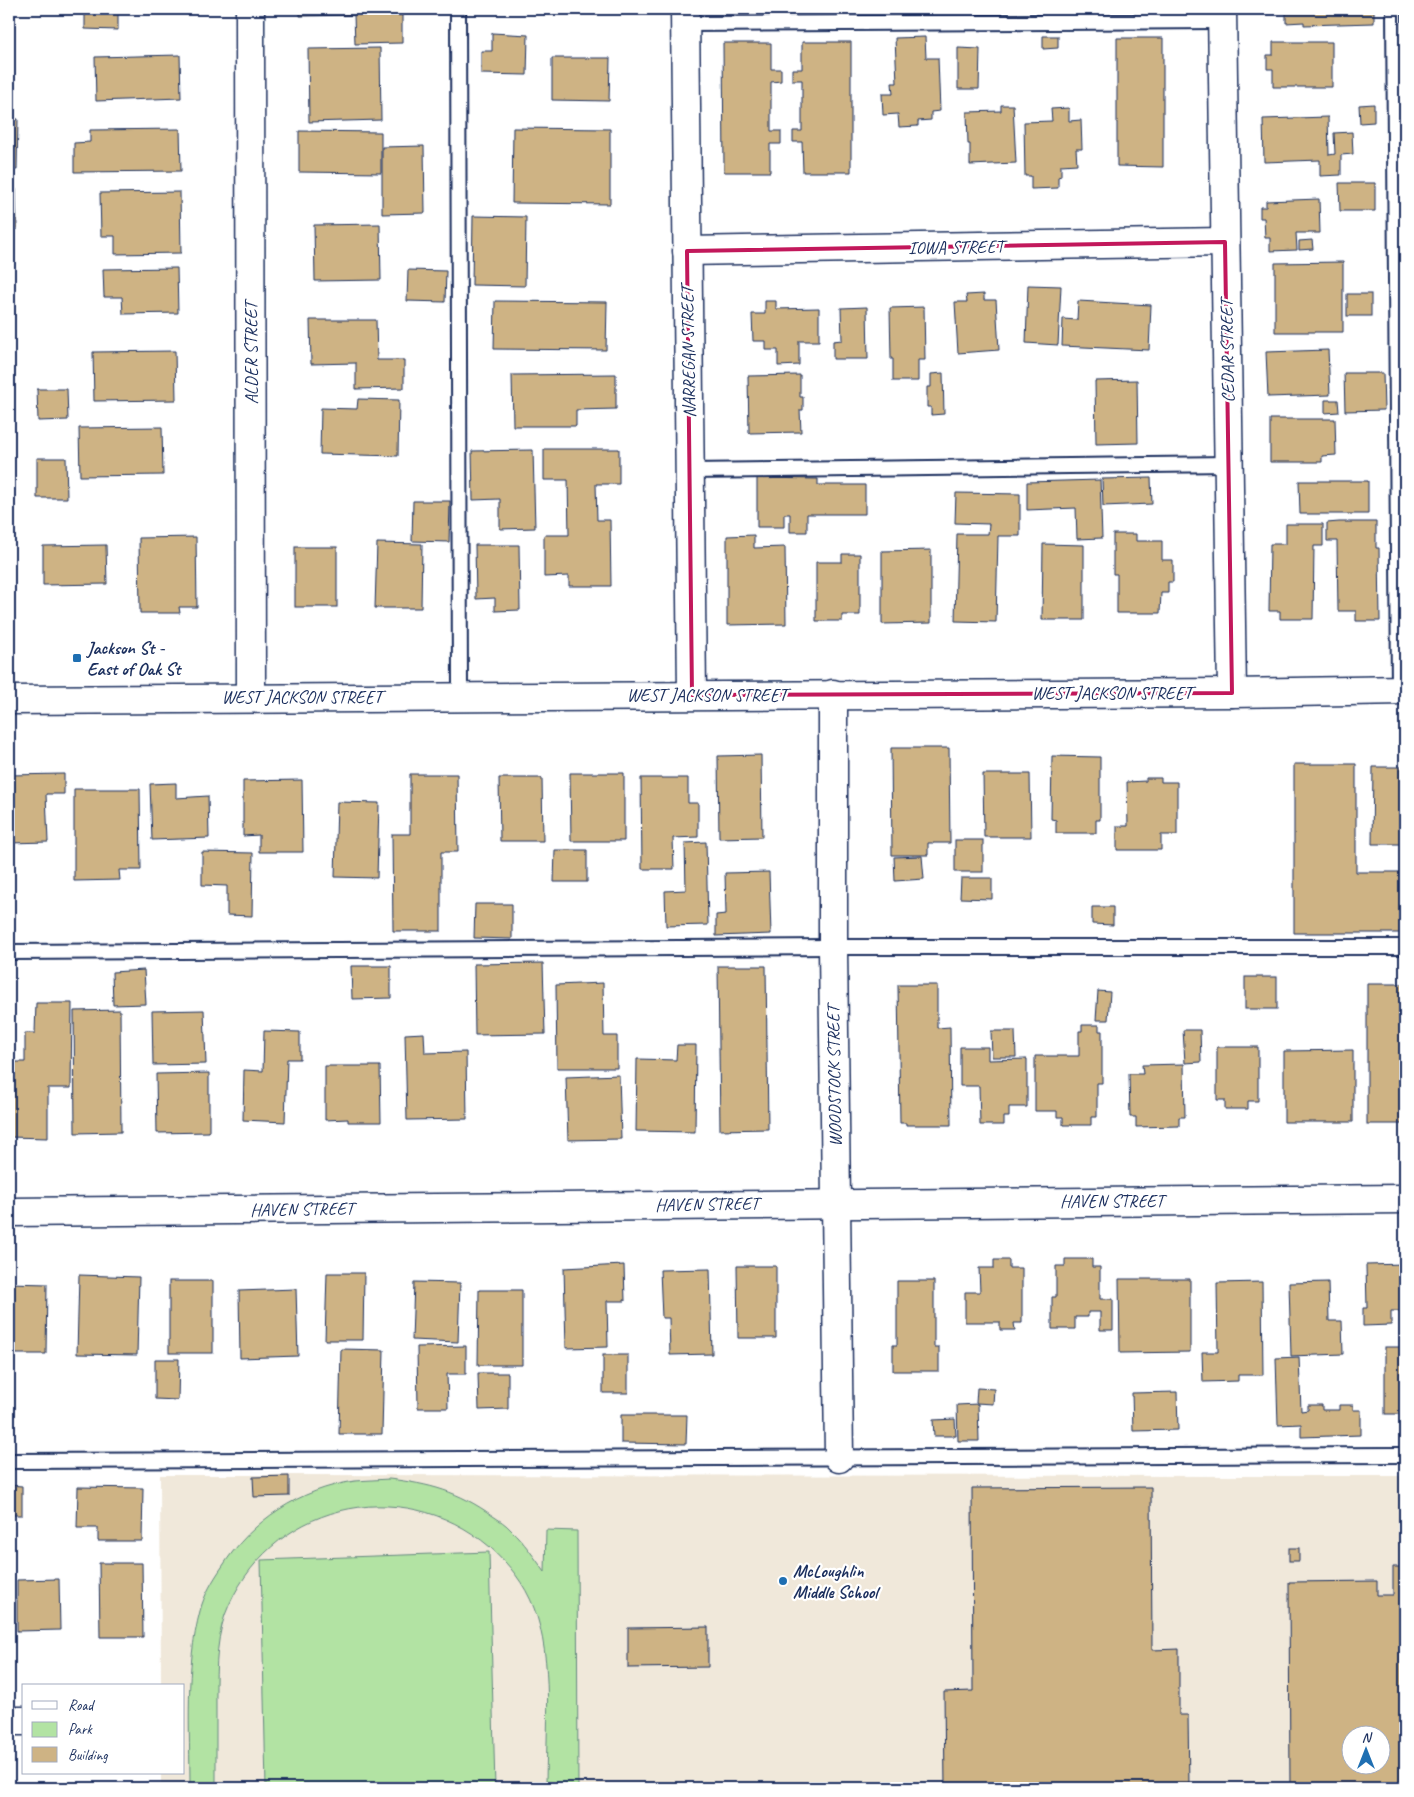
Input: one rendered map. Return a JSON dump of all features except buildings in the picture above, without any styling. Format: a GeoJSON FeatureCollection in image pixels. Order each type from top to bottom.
{"type":"FeatureCollection","features":[{"type":"Feature","properties":{"kind":"street","name":"ALDER STREET"},"geometry":{"type":"LineString","coordinates":[[250,9],[251,697]]}},
{"type":"Feature","properties":{"kind":"street","name":"CEDAR STREET"},"geometry":{"type":"LineString","coordinates":[[1222,15],[1232,692]]}},
{"type":"Feature","properties":{"kind":"street","name":"NARREGAN STREET"},"geometry":{"type":"LineString","coordinates":[[685,16],[692,695]]}},
{"type":"Feature","properties":{"kind":"street","name":"IOWA STREET"},"geometry":{"type":"LineString","coordinates":[[687,251],[1225,242]]}},
{"type":"Feature","properties":{"kind":"street","name":"WEST JACKSON STREET"},"geometry":{"type":"LineString","coordinates":[[9,700],[1402,690]]}},
{"type":"Feature","properties":{"kind":"street","name":"WOODSTOCK STREET"},"geometry":{"type":"LineString","coordinates":[[833,694],[833,947],[839,1458]]}},
{"type":"Feature","properties":{"kind":"street","name":"HAVEN STREET"},"geometry":{"type":"LineString","coordinates":[[9,1212],[1405,1199]]}},
{"type":"Feature","properties":{"kind":"street"},"geometry":{"type":"LineString","coordinates":[[9,1721],[22,1721]]}},
{"type":"Feature","properties":{"kind":"lane"},"geometry":{"type":"LineString","coordinates":[[458,9],[460,696]]}},
{"type":"Feature","properties":{"kind":"lane"},"geometry":{"type":"LineString","coordinates":[[1394,9],[1402,690]]}},
{"type":"Feature","properties":{"kind":"lane"},"geometry":{"type":"LineString","coordinates":[[685,16],[1222,15]]}},
{"type":"Feature","properties":{"kind":"lane"},"geometry":{"type":"LineString","coordinates":[[690,471],[1229,464]]}},
{"type":"Feature","properties":{"kind":"lane"},"geometry":{"type":"LineString","coordinates":[[9,952],[833,947],[1405,947]]}},
{"type":"Feature","properties":{"kind":"lane"},"geometry":{"type":"LineString","coordinates":[[9,1461],[1405,1455]]}},
{"type":"Feature","properties":{"kind":"highlighted area"},"geometry":{"type":"Polygon","coordinates":[[[1225,242],[1232,693],[692,695],[687,251],[1225,242]]]}},
{"type":"Feature","properties":{"kind":"shaded area","name":"McLoughlin Middle School"},"geometry":{"type":"Polygon","coordinates":[[[160,1475],[1405,1476],[1405,1788],[161,1788],[161,1774],[185,1774],[185,1684],[161,1684],[160,1475]]]}},
{"type":"Feature","properties":{"kind":"green space"},"geometry":{"type":"Polygon","coordinates":[[[389,1479],[431,1486],[468,1500],[480,1507],[509,1528],[525,1545],[545,1572],[546,1530],[577,1531],[578,1788],[546,1788],[548,1696],[544,1650],[534,1608],[526,1591],[515,1575],[490,1547],[455,1524],[417,1510],[378,1506],[340,1511],[304,1525],[272,1547],[245,1577],[225,1615],[219,1638],[216,1685],[216,1788],[190,1788],[189,1699],[192,1654],[202,1605],[209,1588],[219,1572],[234,1550],[248,1535],[279,1509],[297,1499],[335,1485],[355,1481],[389,1479]]]}},
{"type":"Feature","properties":{"kind":"green space"},"geometry":{"type":"Polygon","coordinates":[[[489,1552],[495,1788],[266,1788],[261,1560],[489,1552]]]}},
{"type":"Feature","properties":{"kind":"place","name":"Jackson St - East of Oak St"},"geometry":{"type":"Point","coordinates":[77,658]}},
{"type":"Feature","properties":{"kind":"place","name":"McLoughlin Middle School"},"geometry":{"type":"Point","coordinates":[783,1581]}}]}
